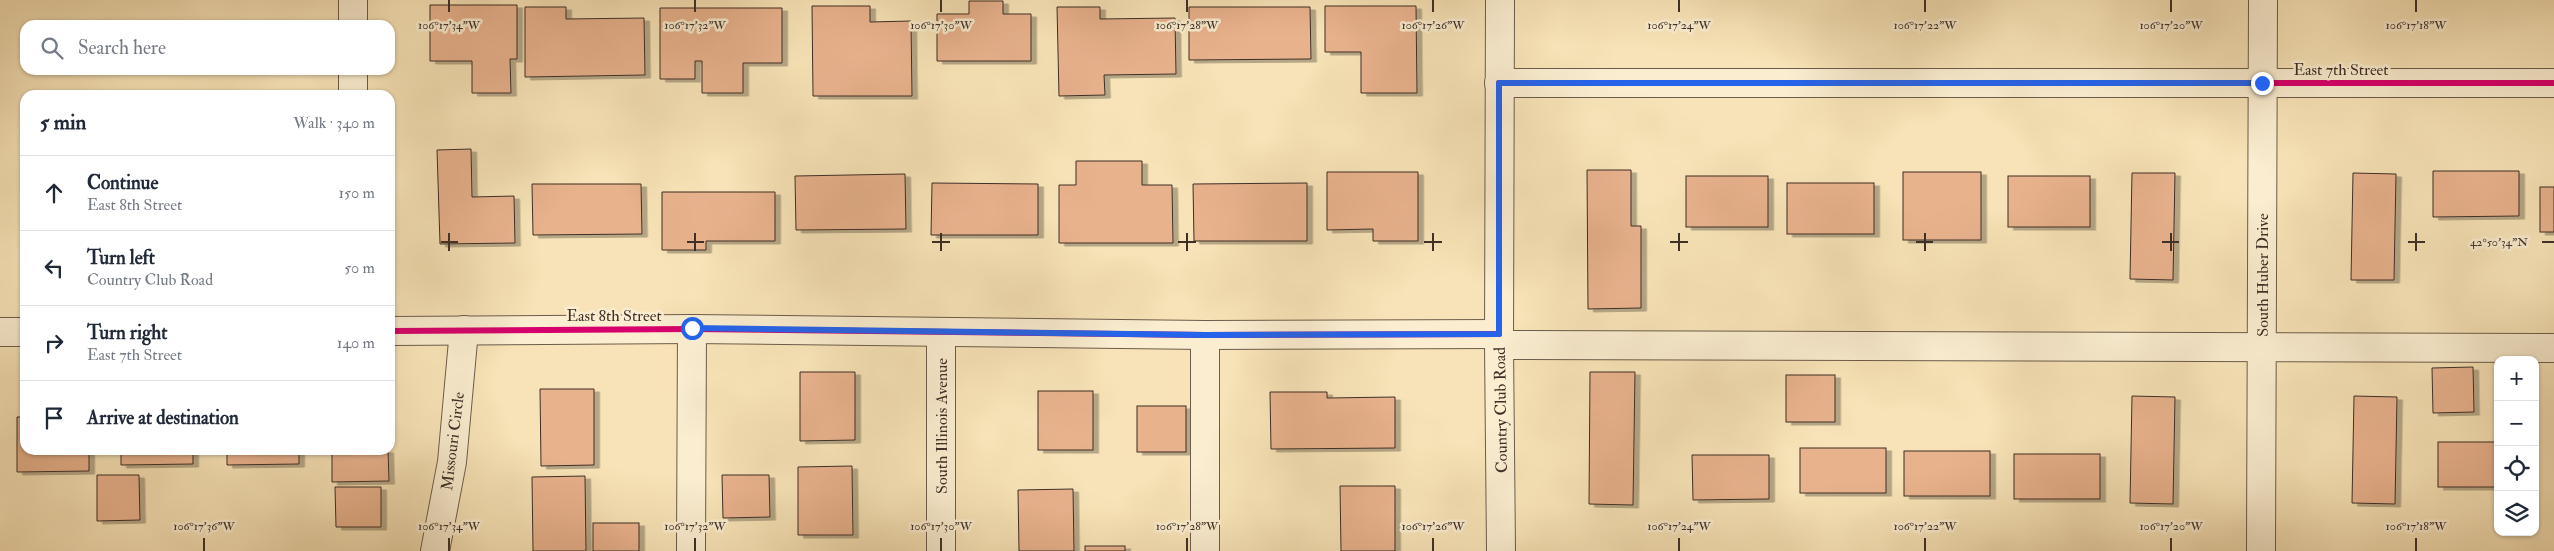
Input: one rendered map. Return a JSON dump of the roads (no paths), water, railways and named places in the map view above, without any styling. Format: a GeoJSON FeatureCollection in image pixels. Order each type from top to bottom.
{"type":"FeatureCollection","features":[{"type":"Feature","properties":{"kind":"street"},"geometry":{"type":"LineString","coordinates":[[353,0],[353,20]]}},
{"type":"Feature","properties":{"kind":"street","name":"Country Club Road"},"geometry":{"type":"LineString","coordinates":[[1500,0],[1499,339],[1501,551]]}},
{"type":"Feature","properties":{"kind":"street","name":"South Huber Drive"},"geometry":{"type":"LineString","coordinates":[[2261,551],[2263,0]]}},
{"type":"Feature","properties":{"kind":"street"},"geometry":{"type":"LineString","coordinates":[[353,75],[353,90]]}},
{"type":"Feature","properties":{"kind":"street","name":"East 7th Street"},"geometry":{"type":"LineString","coordinates":[[1499,83],[2554,83]]}},
{"type":"Feature","properties":{"kind":"street"},"geometry":{"type":"LineString","coordinates":[[691,551],[692,328]]}},
{"type":"Feature","properties":{"kind":"street","name":"East 8th Street"},"geometry":{"type":"LineString","coordinates":[[395,331],[692,328],[2261,348],[2554,348]]}},
{"type":"Feature","properties":{"kind":"street","name":"Missouri Circle"},"geometry":{"type":"LineString","coordinates":[[435,551],[452,462],[464,330]]}},
{"type":"Feature","properties":{"kind":"street"},"geometry":{"type":"LineString","coordinates":[[0,332],[20,332]]}},
{"type":"Feature","properties":{"kind":"street","name":"South Illinois Avenue"},"geometry":{"type":"LineString","coordinates":[[941,551],[942,332]]}},
{"type":"Feature","properties":{"kind":"street"},"geometry":{"type":"LineString","coordinates":[[1205,335],[1205,551]]}}]}
